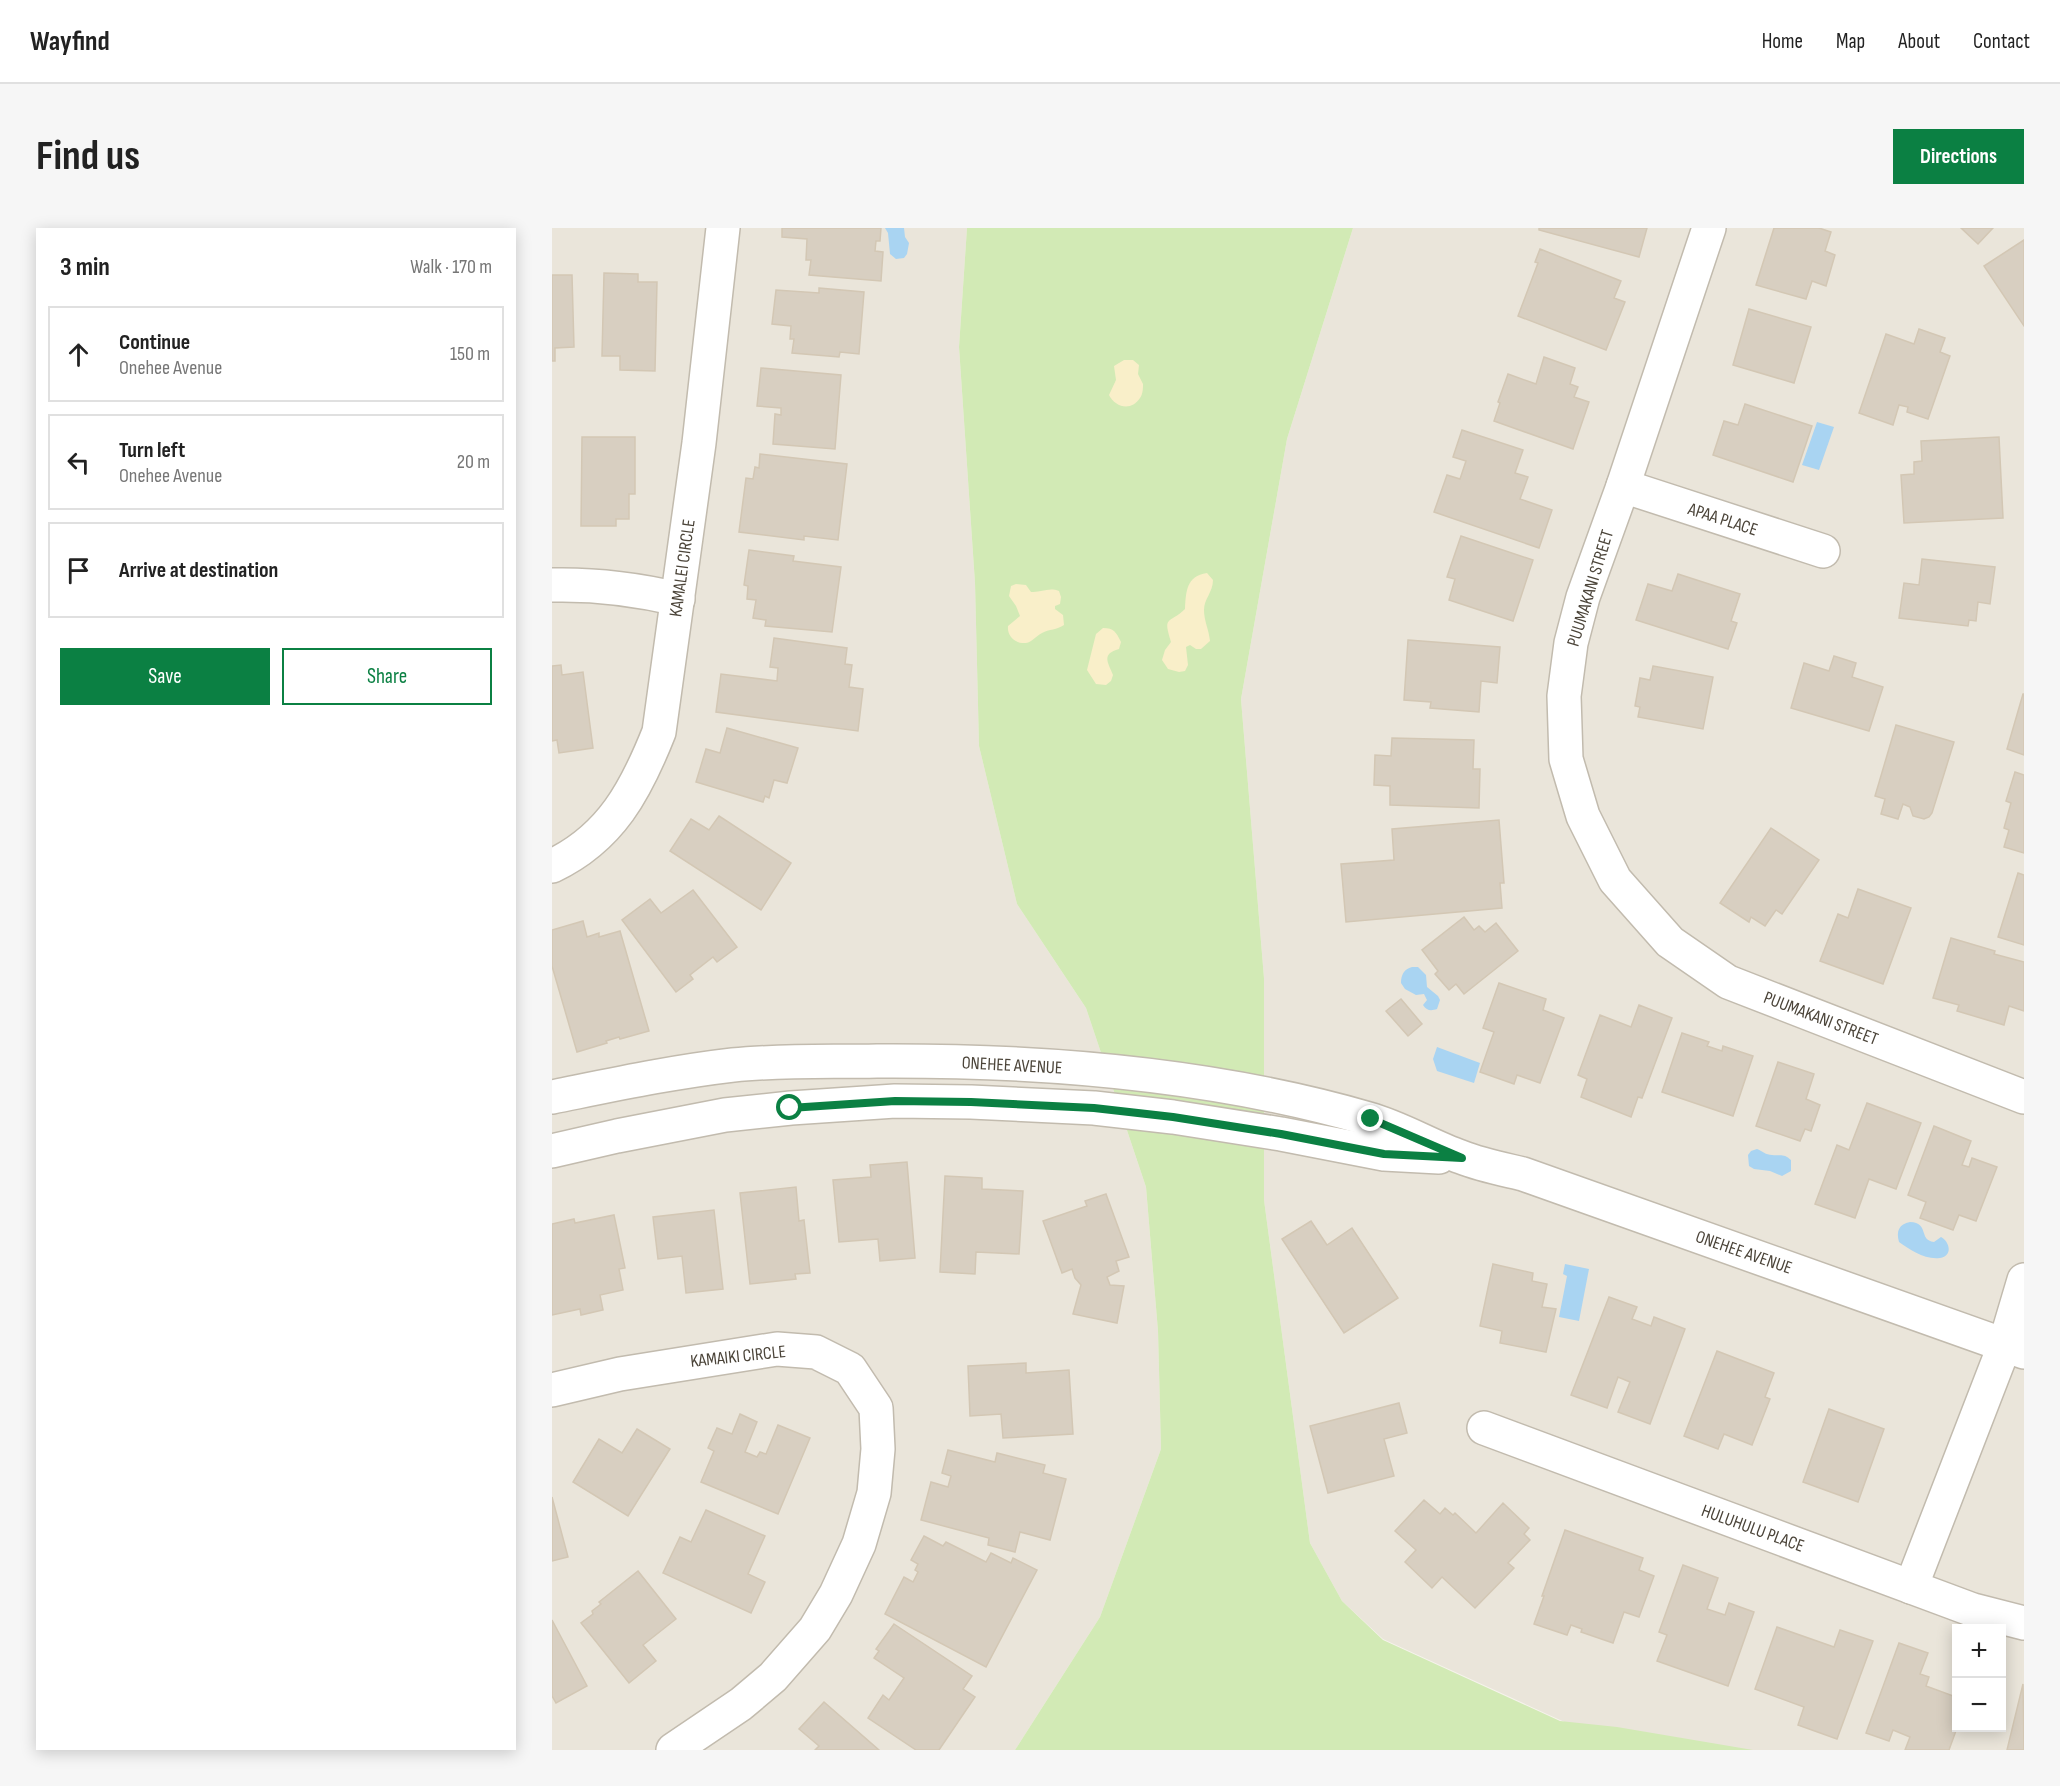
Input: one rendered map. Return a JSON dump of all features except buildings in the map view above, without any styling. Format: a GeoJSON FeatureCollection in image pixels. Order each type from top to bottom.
{"type":"FeatureCollection","features":[{"type":"Feature","properties":{"kind":"street","name":"KAMALEI CIRCLE"},"geometry":{"type":"LineString","coordinates":[[552,866],[592,839],[623,807],[644,768],[659,732],[699,443],[723,228]]}},
{"type":"Feature","properties":{"kind":"street","name":"PUUMAKANI STREET"},"geometry":{"type":"LineString","coordinates":[[1709,228],[1623,486],[1583,597],[1572,643],[1564,696],[1566,759],[1583,816],[1615,880],[1670,942],[1728,982],[2024,1097]]}},
{"type":"Feature","properties":{"kind":"street","name":"APAA PLACE"},"geometry":{"type":"LineString","coordinates":[[1623,486],[1823,551]]}},
{"type":"Feature","properties":{"kind":"street"},"geometry":{"type":"LineString","coordinates":[[552,585],[583,584],[643,591],[678,599]]}},
{"type":"Feature","properties":{"kind":"street","name":"ONEHEE AVENUE"},"geometry":{"type":"LineString","coordinates":[[552,1097],[660,1075],[734,1065],[930,1061],[1073,1067],[1157,1076],[1259,1092],[1371,1119],[1462,1158],[1523,1174],[2014,1348]]}},
{"type":"Feature","properties":{"kind":"street","name":"ONEHEE AVENUE"},"geometry":{"type":"LineString","coordinates":[[552,1151],[725,1115],[895,1101],[1094,1108],[1173,1117],[1281,1134],[1384,1154],[1462,1158]]}},
{"type":"Feature","properties":{"kind":"street"},"geometry":{"type":"LineString","coordinates":[[1911,1587],[2014,1348],[2024,1280]]}},
{"type":"Feature","properties":{"kind":"street","name":"KAMAIKI CIRCLE"},"geometry":{"type":"LineString","coordinates":[[552,1390],[621,1374],[777,1349],[816,1352],[850,1369],[876,1408],[878,1449],[874,1493],[859,1544],[836,1594],[815,1629],[773,1677],[741,1704],[673,1750]]}},
{"type":"Feature","properties":{"kind":"street","name":"HULUHULU PLACE"},"geometry":{"type":"LineString","coordinates":[[1484,1428],[1973,1610],[2024,1623]]}},
{"type":"Feature","properties":{"kind":"shaded area"},"geometry":{"type":"Polygon","coordinates":[[[552,228],[967,228],[959,347],[975,583],[979,746],[1017,904],[1086,1008],[1146,1187],[1158,1331],[1161,1449],[1100,1617],[1015,1750],[552,1750],[552,228]]]}},
{"type":"Feature","properties":{"kind":"shaded area"},"geometry":{"type":"Polygon","coordinates":[[[1353,228],[2024,228],[2024,1750],[1626,1750],[1383,1639],[1342,1601],[1310,1543],[1264,1200],[1264,978],[1241,699],[1287,439],[1353,228]]]}},
{"type":"Feature","properties":{"kind":"green space"},"geometry":{"type":"Polygon","coordinates":[[[967,228],[1353,228],[1287,439],[1241,699],[1264,978],[1264,1200],[1310,1543],[1342,1601],[1383,1640],[1560,1721],[1617,1727],[1753,1750],[1015,1750],[1100,1617],[1161,1449],[1158,1331],[1146,1187],[1086,1008],[1017,904],[979,746],[975,583],[959,347],[967,228]]]}},
{"type":"Feature","properties":{"kind":"sand"},"geometry":{"type":"Polygon","coordinates":[[[1124,360],[1133,360],[1139,365],[1138,374],[1143,384],[1140,398],[1128,406],[1119,405],[1109,395],[1116,380],[1114,366],[1124,360]]]}},
{"type":"Feature","properties":{"kind":"sand"},"geometry":{"type":"Polygon","coordinates":[[[1207,573],[1213,580],[1204,610],[1210,641],[1201,649],[1190,645],[1186,647],[1188,665],[1185,671],[1168,669],[1162,660],[1171,642],[1167,624],[1185,609],[1188,586],[1191,581],[1207,573]]]}},
{"type":"Feature","properties":{"kind":"sand"},"geometry":{"type":"Polygon","coordinates":[[[1026,585],[1031,592],[1059,591],[1060,604],[1055,606],[1055,609],[1063,615],[1064,625],[1040,634],[1026,643],[1012,639],[1008,626],[1020,616],[1009,596],[1011,586],[1026,585]]]}},
{"type":"Feature","properties":{"kind":"sand"},"geometry":{"type":"Polygon","coordinates":[[[1103,628],[1114,631],[1121,642],[1119,649],[1108,656],[1113,675],[1111,681],[1106,685],[1096,684],[1087,670],[1096,634],[1103,628]]]}},
{"type":"Feature","properties":{"kind":"water"},"geometry":{"type":"Polygon","coordinates":[[[885,228],[904,228],[905,237],[909,243],[904,258],[896,259],[890,254],[888,233],[885,228]]]}},
{"type":"Feature","properties":{"kind":"water"},"geometry":{"type":"Polygon","coordinates":[[[1817,422],[1834,427],[1819,470],[1802,465],[1817,422]]]}},
{"type":"Feature","properties":{"kind":"water"},"geometry":{"type":"Polygon","coordinates":[[[1412,967],[1418,967],[1426,975],[1427,987],[1440,1000],[1437,1009],[1426,1008],[1423,1005],[1427,1000],[1424,994],[1416,995],[1405,989],[1401,983],[1404,973],[1412,967]]]}},
{"type":"Feature","properties":{"kind":"water"},"geometry":{"type":"Polygon","coordinates":[[[1437,1047],[1480,1063],[1474,1083],[1437,1071],[1433,1059],[1437,1047]]]}},
{"type":"Feature","properties":{"kind":"water"},"geometry":{"type":"Polygon","coordinates":[[[1757,1149],[1768,1154],[1789,1158],[1791,1171],[1782,1176],[1749,1166],[1748,1155],[1757,1149]]]}},
{"type":"Feature","properties":{"kind":"water"},"geometry":{"type":"Polygon","coordinates":[[[1910,1222],[1920,1225],[1929,1241],[1934,1242],[1941,1237],[1944,1239],[1949,1249],[1947,1255],[1940,1258],[1923,1256],[1899,1242],[1899,1229],[1903,1224],[1910,1222]]]}},
{"type":"Feature","properties":{"kind":"water"},"geometry":{"type":"Polygon","coordinates":[[[1565,1264],[1589,1269],[1579,1321],[1559,1317],[1567,1276],[1563,1274],[1565,1264]]]}},
{"type":"Feature","properties":{"kind":"route"},"geometry":{"type":"LineString","coordinates":[[790,1108],[895,1101],[1094,1108],[1173,1117],[1281,1134],[1384,1154],[1462,1158],[1371,1119]]}}]}
